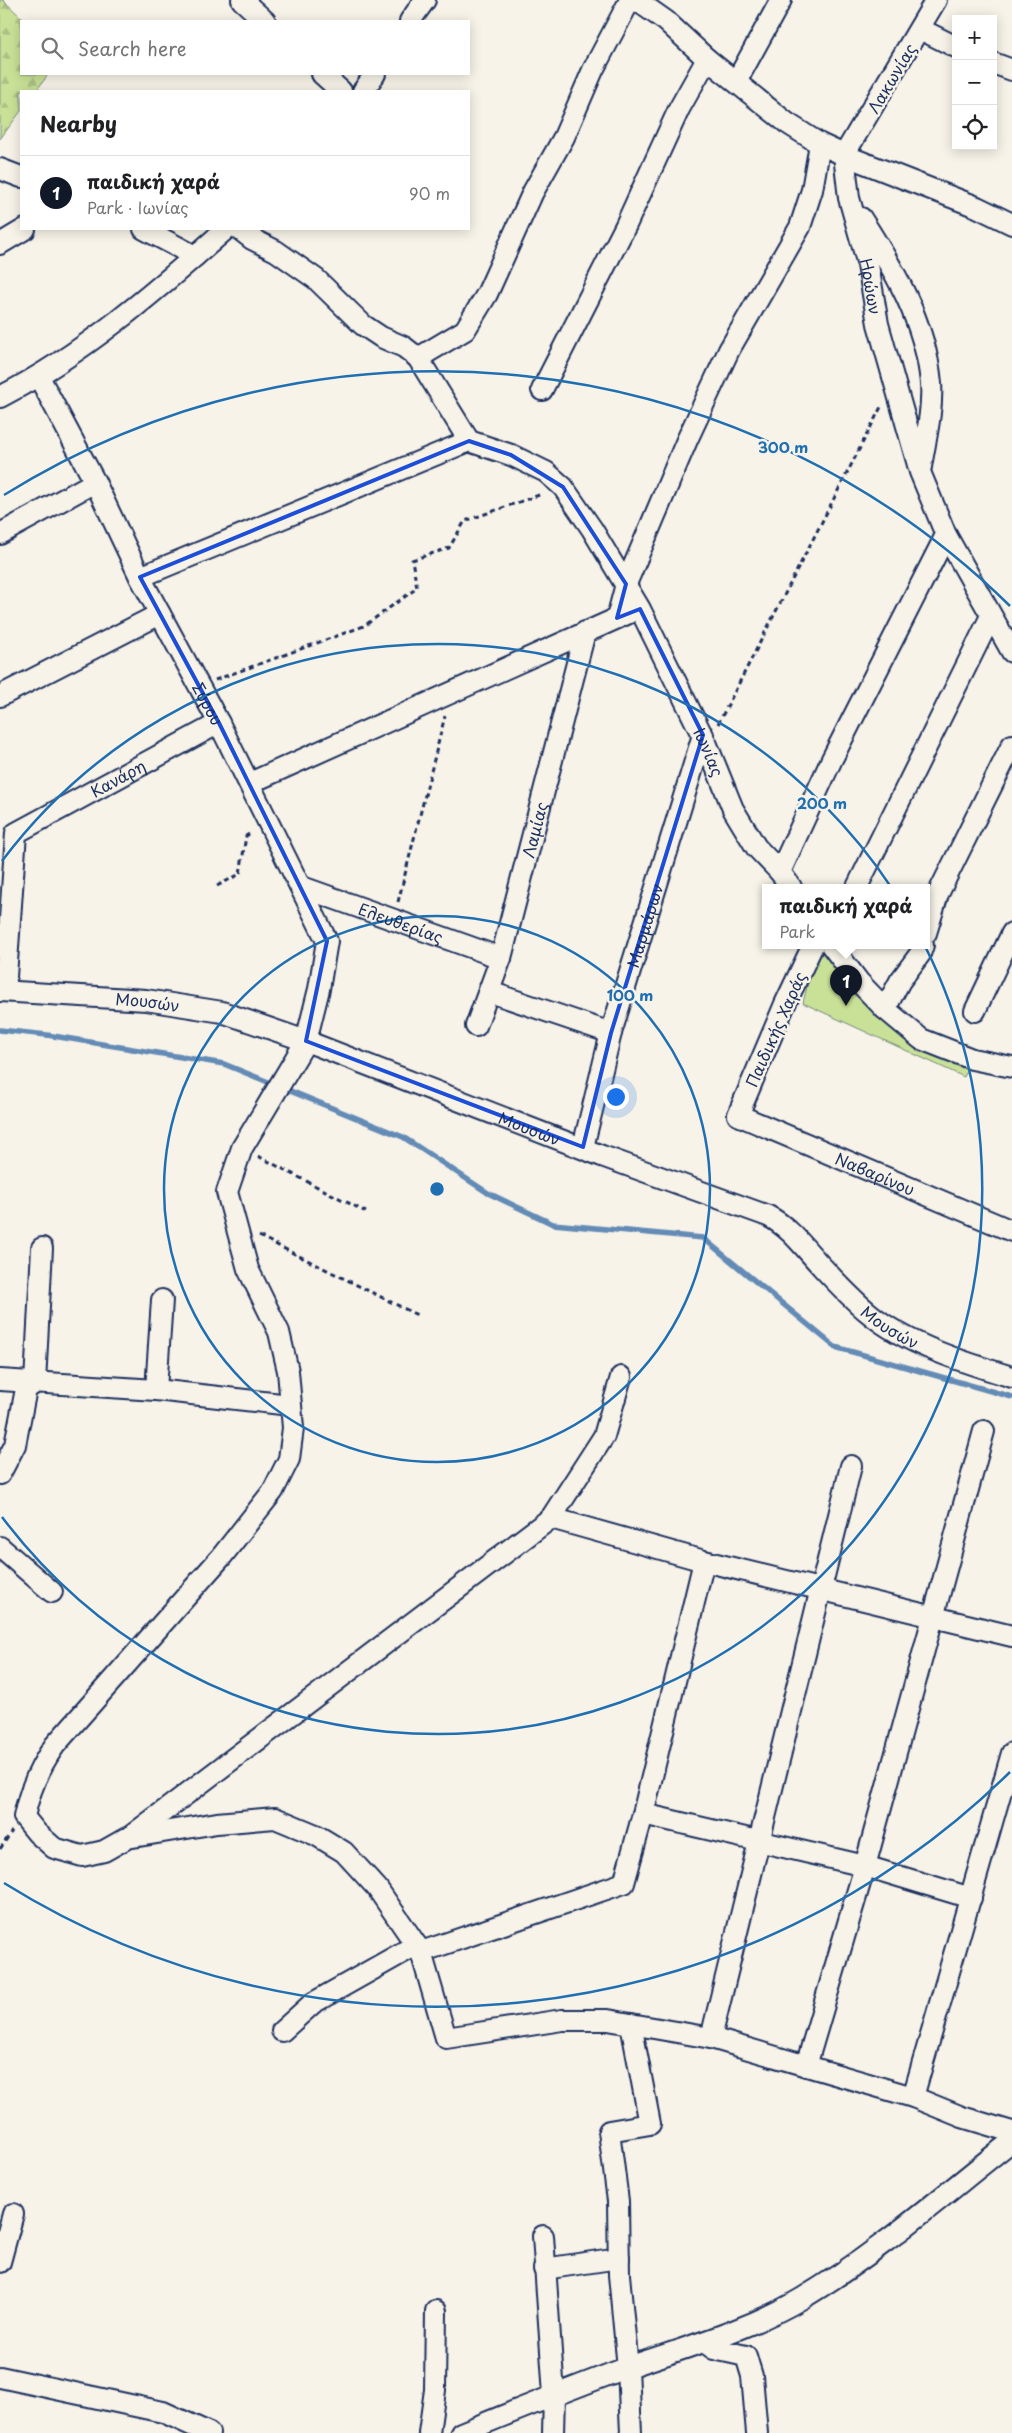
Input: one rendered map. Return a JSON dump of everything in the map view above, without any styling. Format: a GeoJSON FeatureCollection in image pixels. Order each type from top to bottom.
{"type":"FeatureCollection","features":[{"type":"Feature","properties":{"kind":"street"},"geometry":{"type":"LineString","coordinates":[[242,0],[264,20]]}},
{"type":"Feature","properties":{"kind":"street"},"geometry":{"type":"LineString","coordinates":[[411,20],[425,0]]}},
{"type":"Feature","properties":{"kind":"street"},"geometry":{"type":"LineString","coordinates":[[418,358],[465,330],[487,294],[529,200],[564,137],[593,70],[630,0]]}},
{"type":"Feature","properties":{"kind":"street"},"geometry":{"type":"LineString","coordinates":[[636,0],[666,21],[707,59],[787,123],[820,144],[978,207],[1012,224]]}},
{"type":"Feature","properties":{"kind":"street"},"geometry":{"type":"LineString","coordinates":[[736,82],[781,0]]}},
{"type":"Feature","properties":{"kind":"street","name":"Λακωνίας"},"geometry":{"type":"LineString","coordinates":[[844,155],[936,0]]}},
{"type":"Feature","properties":{"kind":"street"},"geometry":{"type":"LineString","coordinates":[[920,29],[952,45]]}},
{"type":"Feature","properties":{"kind":"street"},"geometry":{"type":"LineString","coordinates":[[542,390],[626,224],[679,109],[707,59]]}},
{"type":"Feature","properties":{"kind":"street"},"geometry":{"type":"LineString","coordinates":[[997,64],[1012,70]]}},
{"type":"Feature","properties":{"kind":"street"},"geometry":{"type":"LineString","coordinates":[[323,75],[341,90]]}},
{"type":"Feature","properties":{"kind":"street"},"geometry":{"type":"LineString","coordinates":[[365,90],[374,75]]}},
{"type":"Feature","properties":{"kind":"street"},"geometry":{"type":"LineString","coordinates":[[617,618],[626,584],[687,440],[729,350],[800,227],[812,190],[820,144]]}},
{"type":"Feature","properties":{"kind":"street","name":"Ηρώων"},"geometry":{"type":"LineString","coordinates":[[844,155],[849,198],[868,265],[878,324],[893,383],[920,472],[946,534],[1012,652]]}},
{"type":"Feature","properties":{"kind":"street"},"geometry":{"type":"LineString","coordinates":[[0,169],[20,176]]}},
{"type":"Feature","properties":{"kind":"street"},"geometry":{"type":"LineString","coordinates":[[849,198],[899,279],[913,310],[924,346],[931,384],[928,422],[920,472]]}},
{"type":"Feature","properties":{"kind":"street"},"geometry":{"type":"LineString","coordinates":[[0,244],[24,230]]}},
{"type":"Feature","properties":{"kind":"street"},"geometry":{"type":"LineString","coordinates":[[146,230],[195,256]]}},
{"type":"Feature","properties":{"kind":"street"},"geometry":{"type":"LineString","coordinates":[[0,397],[39,377],[84,346],[225,230]]}},
{"type":"Feature","properties":{"kind":"street"},"geometry":{"type":"LineString","coordinates":[[140,577],[469,441],[418,358],[404,347],[382,337],[363,325],[316,279],[276,251],[252,239],[240,230]]}},
{"type":"Feature","properties":{"kind":"street","name":"Σύρου"},"geometry":{"type":"LineString","coordinates":[[39,377],[95,482],[140,577],[250,783],[327,941],[319,989],[306,1041],[242,1148],[227,1192],[248,1269],[279,1332],[288,1371],[293,1428],[289,1459],[273,1491],[222,1556],[55,1745],[46,1758],[28,1798],[24,1817],[37,1834],[54,1848],[82,1856],[104,1851],[127,1838]]}},
{"type":"Feature","properties":{"kind":"street","name":"Ιωνίας"},"geometry":{"type":"LineString","coordinates":[[469,441],[511,455],[546,472],[563,487],[592,529],[640,609],[705,740],[733,809],[756,847],[785,879]]}},
{"type":"Feature","properties":{"kind":"street"},"geometry":{"type":"LineString","coordinates":[[0,534],[95,482]]}},
{"type":"Feature","properties":{"kind":"street"},"geometry":{"type":"LineString","coordinates":[[785,879],[832,758],[946,534]]}},
{"type":"Feature","properties":{"kind":"street"},"geometry":{"type":"LineString","coordinates":[[250,783],[640,609]]}},
{"type":"Feature","properties":{"kind":"street"},"geometry":{"type":"LineString","coordinates":[[0,696],[160,614]]}},
{"type":"Feature","properties":{"kind":"street"},"geometry":{"type":"LineString","coordinates":[[858,884],[991,616]]}},
{"type":"Feature","properties":{"kind":"street","name":"Λαμίας"},"geometry":{"type":"LineString","coordinates":[[476,1026],[501,958],[585,632]]}},
{"type":"Feature","properties":{"kind":"street","name":"Κανάρη"},"geometry":{"type":"LineString","coordinates":[[2,991],[16,833],[219,723]]}},
{"type":"Feature","properties":{"kind":"street","name":"Μαρμάρων"},"geometry":{"type":"LineString","coordinates":[[583,1147],[611,1033],[705,740]]}},
{"type":"Feature","properties":{"kind":"street"},"geometry":{"type":"LineString","coordinates":[[930,920],[938,894],[1012,745]]}},
{"type":"Feature","properties":{"kind":"street","name":"Ελευθερίας"},"geometry":{"type":"LineString","coordinates":[[302,888],[501,958]]}},
{"type":"Feature","properties":{"kind":"street"},"geometry":{"type":"LineString","coordinates":[[975,1011],[1012,933]]}},
{"type":"Feature","properties":{"kind":"street","name":"Παιδικής Χαράς"},"geometry":{"type":"LineString","coordinates":[[738,1114],[785,1004],[811,949]]}},
{"type":"Feature","properties":{"kind":"street"},"geometry":{"type":"LineString","coordinates":[[834,949],[860,982],[885,1009],[921,1039],[972,1058],[1012,1067]]}},
{"type":"Feature","properties":{"kind":"street"},"geometry":{"type":"LineString","coordinates":[[885,1009],[900,981],[922,949]]}},
{"type":"Feature","properties":{"kind":"street","name":"Μουσών"},"geometry":{"type":"LineString","coordinates":[[2,991],[146,1000],[222,1012],[306,1041],[768,1216],[781,1223],[870,1314],[894,1331],[981,1368],[1012,1377]]}},
{"type":"Feature","properties":{"kind":"street"},"geometry":{"type":"LineString","coordinates":[[490,992],[611,1033]]}},
{"type":"Feature","properties":{"kind":"street","name":"Ναβαρίνου"},"geometry":{"type":"LineString","coordinates":[[738,1114],[1012,1230]]}},
{"type":"Feature","properties":{"kind":"street"},"geometry":{"type":"LineString","coordinates":[[35,1383],[42,1248]]}},
{"type":"Feature","properties":{"kind":"street"},"geometry":{"type":"LineString","coordinates":[[156,1390],[162,1300]]}},
{"type":"Feature","properties":{"kind":"street"},"geometry":{"type":"LineString","coordinates":[[127,1838],[551,1518],[604,1436],[621,1377]]}},
{"type":"Feature","properties":{"kind":"street"},"geometry":{"type":"LineString","coordinates":[[0,1380],[156,1390],[290,1404]]}},
{"type":"Feature","properties":{"kind":"street"},"geometry":{"type":"LineString","coordinates":[[0,1474],[15,1445],[26,1389],[35,1383]]}},
{"type":"Feature","properties":{"kind":"street"},"geometry":{"type":"LineString","coordinates":[[806,2066],[866,1866],[984,1431]]}},
{"type":"Feature","properties":{"kind":"street"},"geometry":{"type":"LineString","coordinates":[[711,2038],[851,1466]]}},
{"type":"Feature","properties":{"kind":"street"},"geometry":{"type":"LineString","coordinates":[[551,1518],[704,1561],[1012,1636]]}},
{"type":"Feature","properties":{"kind":"street"},"geometry":{"type":"LineString","coordinates":[[0,1547],[52,1592]]}},
{"type":"Feature","properties":{"kind":"street"},"geometry":{"type":"LineString","coordinates":[[282,2030],[313,2003],[419,1948],[624,1883],[643,1814],[704,1561]]}},
{"type":"Feature","properties":{"kind":"street"},"geometry":{"type":"LineString","coordinates":[[913,2097],[1008,1783],[1012,1753]]}},
{"type":"Feature","properties":{"kind":"street"},"geometry":{"type":"LineString","coordinates":[[643,1814],[866,1866],[972,1898]]}},
{"type":"Feature","properties":{"kind":"street"},"geometry":{"type":"LineString","coordinates":[[127,1838],[217,1823],[275,1818],[316,1835],[344,1852],[377,1888],[419,1948],[446,2038],[562,2020],[608,2020],[711,2038],[913,2097],[962,2116],[1012,2132]]}},
{"type":"Feature","properties":{"kind":"street"},"geometry":{"type":"LineString","coordinates":[[630,2433],[628,2368],[619,2258],[618,2201],[609,2131],[650,2124],[631,2024]]}},
{"type":"Feature","properties":{"kind":"street"},"geometry":{"type":"LineString","coordinates":[[460,2433],[554,2395],[755,2322],[815,2290],[861,2260],[1012,2141]]}},
{"type":"Feature","properties":{"kind":"street"},"geometry":{"type":"LineString","coordinates":[[0,2262],[14,2214]]}},
{"type":"Feature","properties":{"kind":"street"},"geometry":{"type":"LineString","coordinates":[[543,2236],[554,2395],[553,2433]]}},
{"type":"Feature","properties":{"kind":"street"},"geometry":{"type":"LineString","coordinates":[[544,2269],[619,2258]]}},
{"type":"Feature","properties":{"kind":"street"},"geometry":{"type":"LineString","coordinates":[[429,2433],[435,2390],[436,2311]]}},
{"type":"Feature","properties":{"kind":"street"},"geometry":{"type":"LineString","coordinates":[[704,2342],[714,2349],[746,2356],[752,2376],[758,2433]]}},
{"type":"Feature","properties":{"kind":"street"},"geometry":{"type":"LineString","coordinates":[[0,2377],[163,2412],[209,2433]]}},
{"type":"Feature","properties":{"kind":"path"},"geometry":{"type":"LineString","coordinates":[[705,740],[893,383]]}},
{"type":"Feature","properties":{"kind":"path"},"geometry":{"type":"LineString","coordinates":[[198,686],[364,626],[417,588],[412,560],[449,548],[465,521],[563,487]]}},
{"type":"Feature","properties":{"kind":"path"},"geometry":{"type":"LineString","coordinates":[[394,920],[450,695]]}},
{"type":"Feature","properties":{"kind":"path"},"geometry":{"type":"LineString","coordinates":[[217,886],[240,874],[246,836],[267,818]]}},
{"type":"Feature","properties":{"kind":"path"},"geometry":{"type":"LineString","coordinates":[[242,1148],[366,1212]]}},
{"type":"Feature","properties":{"kind":"path"},"geometry":{"type":"LineString","coordinates":[[236,1225],[417,1315]]}},
{"type":"Feature","properties":{"kind":"highlighted area"},"geometry":{"type":"Polygon","coordinates":[[[469,441],[511,455],[563,487],[626,584],[617,618],[640,609],[703,735],[611,1033],[583,1147],[306,1041],[327,941],[219,723],[140,577],[469,441]]]}},
{"type":"Feature","properties":{"kind":"green space"},"geometry":{"type":"Polygon","coordinates":[[[0,0],[3,0],[24,20],[20,20],[20,75],[47,76],[37,90],[20,90],[20,112],[0,139],[0,0]]]}},
{"type":"Feature","properties":{"kind":"green space"},"geometry":{"type":"Polygon","coordinates":[[[816,949],[834,949],[885,1009],[972,1059],[964,1077],[803,1003],[816,949]]]}},
{"type":"Feature","properties":{"kind":"waterway"},"geometry":{"type":"LineString","coordinates":[[0,1030],[47,1035],[224,1064],[403,1137],[488,1193],[553,1224],[703,1238],[835,1347],[1012,1397]]}},
{"type":"Feature","properties":{"kind":"place","name":"παιδική χαρά"},"geometry":{"type":"Point","coordinates":[846,1006]}}]}
